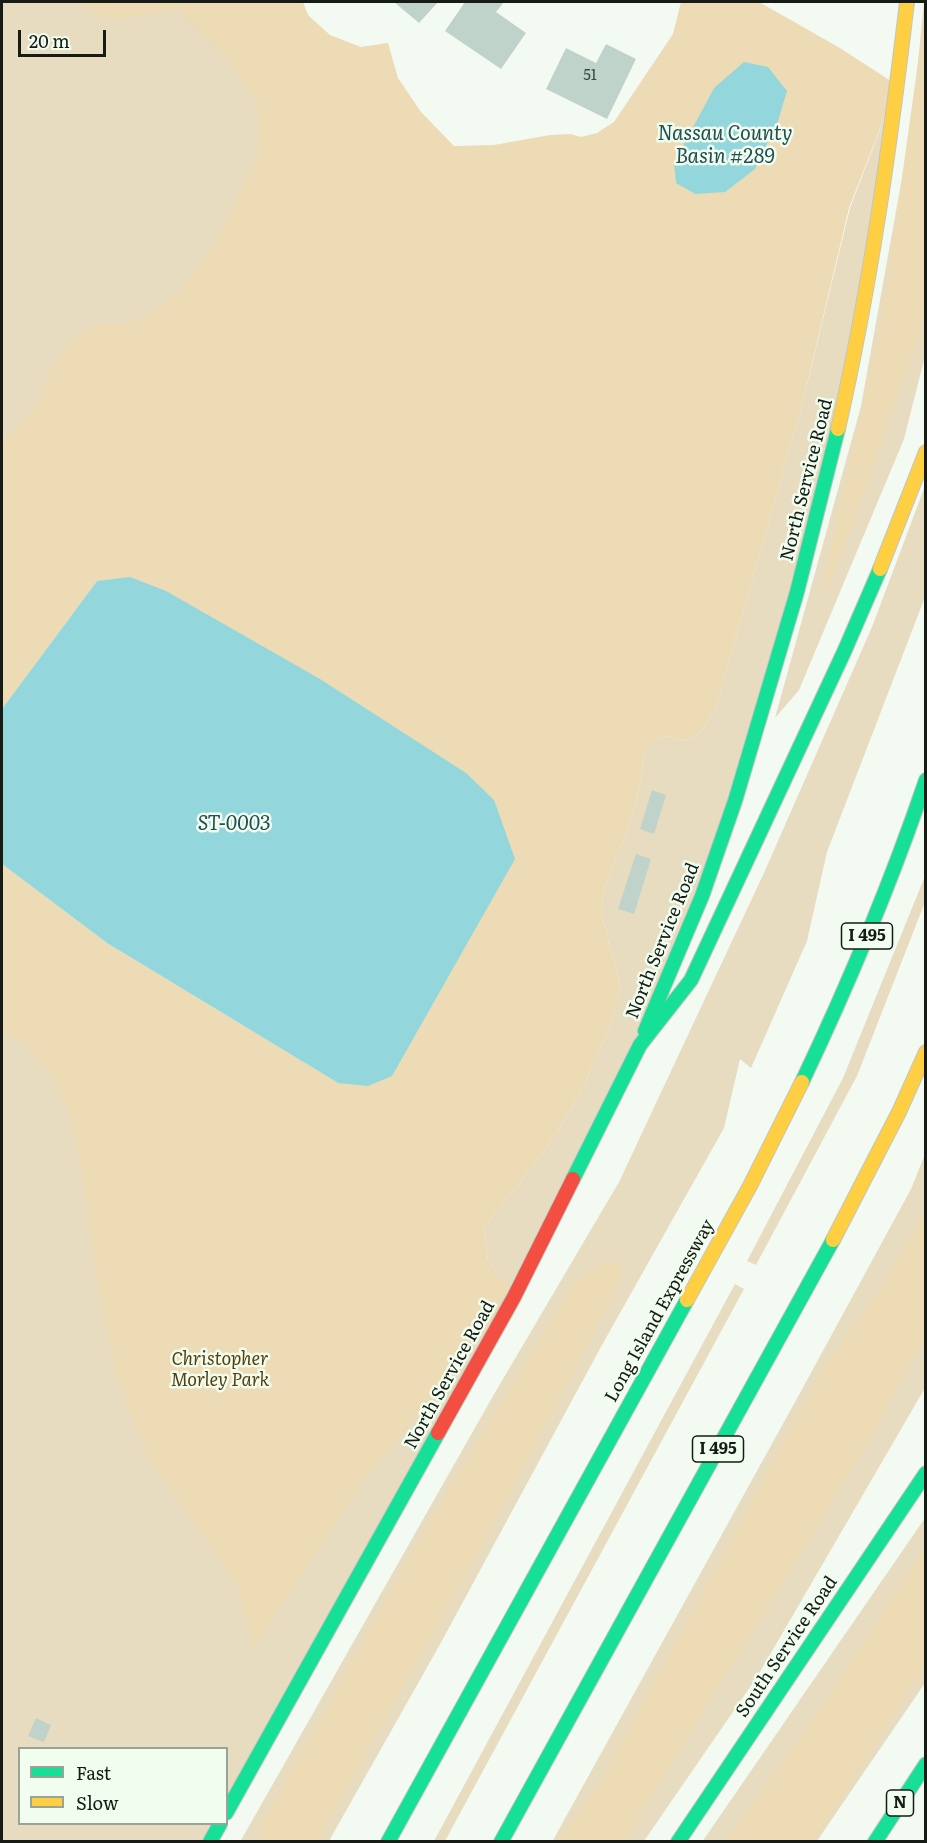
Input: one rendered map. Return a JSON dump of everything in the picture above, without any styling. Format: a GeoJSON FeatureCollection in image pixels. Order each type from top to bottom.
{"type":"FeatureCollection","features":[{"type":"Feature","properties":{"kind":"main road","name":"North Service Road"},"geometry":{"type":"LineString","coordinates":[[228,1808],[514,1297],[639,1045],[708,879],[739,791],[791,616],[838,431],[866,291],[885,171],[907,2]]}},
{"type":"Feature","properties":{"kind":"main road"},"geometry":{"type":"LineString","coordinates":[[639,1045],[691,980],[874,584],[926,452]]}},
{"type":"Feature","properties":{"kind":"main road","name":"Long Island Expressway"},"geometry":{"type":"LineString","coordinates":[[388,1842],[744,1197],[801,1089],[885,892],[926,780]]}},
{"type":"Feature","properties":{"kind":"main road","name":"I 495"},"geometry":{"type":"LineString","coordinates":[[501,1842],[851,1207],[899,1112],[926,1052]]}},
{"type":"Feature","properties":{"kind":"main road","name":"South Service Road"},"geometry":{"type":"LineString","coordinates":[[678,1842],[926,1473]]}},
{"type":"Feature","properties":{"kind":"main road","name":"N"},"geometry":{"type":"LineString","coordinates":[[875,1842],[926,1764]]}},
{"type":"Feature","properties":{"kind":"main road"},"geometry":{"type":"LineString","coordinates":[[210,1842],[219,1825]]}},
{"type":"Feature","properties":{"kind":"green space"},"geometry":{"type":"Polygon","coordinates":[[[2,2],[238,2],[369,89],[2,506],[2,2]]]}},
{"type":"Feature","properties":{"kind":"green space"},"geometry":{"type":"Polygon","coordinates":[[[73,2],[303,2],[308,15],[330,35],[361,47],[388,43],[398,78],[421,112],[454,146],[494,145],[550,135],[570,134],[581,137],[597,133],[614,122],[673,34],[681,2],[759,2],[840,48],[897,85],[849,208],[802,405],[716,707],[705,727],[693,738],[682,741],[667,736],[659,738],[644,754],[640,786],[628,829],[604,888],[601,907],[620,988],[613,1019],[580,1094],[550,1144],[484,1227],[488,1261],[514,1297],[363,1481],[253,1650],[237,1586],[148,1457],[118,1382],[97,1282],[72,1121],[52,1075],[24,1044],[2,1032],[2,864],[107,943],[338,1083],[97,581],[2,709],[2,443],[39,401],[48,373],[65,348],[80,333],[100,324],[120,324],[141,319],[177,295],[218,238],[259,151],[257,104],[226,57],[177,9],[111,21],[73,2]]]}},
{"type":"Feature","properties":{"kind":"green space"},"geometry":{"type":"Polygon","coordinates":[[[924,2],[925,356],[904,439],[799,690],[775,718],[861,406],[912,122],[924,2]]]}},
{"type":"Feature","properties":{"kind":"green space"},"geometry":{"type":"Polygon","coordinates":[[[925,12],[925,311],[919,336],[827,593],[823,586],[885,300],[925,12]]]}},
{"type":"Feature","properties":{"kind":"green space","name":"Christopher Morley Park"},"geometry":{"type":"Polygon","coordinates":[[[897,85],[853,336],[830,449],[791,600],[748,751],[704,881],[633,1048],[514,1297],[228,1807],[228,1747],[18,1747],[18,1825],[217,1825],[208,1841],[2,1841],[2,974],[513,1296],[488,1261],[484,1227],[550,1144],[580,1094],[613,1019],[620,987],[615,961],[602,919],[604,888],[628,829],[640,786],[644,754],[659,738],[667,736],[682,741],[693,738],[705,727],[716,707],[802,405],[850,208],[897,85]]]}},
{"type":"Feature","properties":{"kind":"green space"},"geometry":{"type":"Polygon","coordinates":[[[925,486],[925,597],[827,852],[807,941],[751,1068],[740,1059],[724,1128],[602,1345],[438,1648],[329,1841],[240,1842],[493,1396],[619,1182],[763,875],[872,627],[925,486]]]}},
{"type":"Feature","properties":{"kind":"green space"},"geometry":{"type":"Polygon","coordinates":[[[925,876],[925,902],[857,1076],[756,1265],[747,1261],[843,1078],[925,876]]]}},
{"type":"Feature","properties":{"kind":"green space"},"geometry":{"type":"Polygon","coordinates":[[[925,1154],[925,1388],[757,1677],[644,1841],[552,1842],[911,1189],[925,1154]]]}},
{"type":"Feature","properties":{"kind":"green space"},"geometry":{"type":"Polygon","coordinates":[[[925,1211],[925,1336],[865,1449],[624,1841],[558,1841],[602,1779],[824,1367],[878,1292],[925,1211]]]}},
{"type":"Feature","properties":{"kind":"green space"},"geometry":{"type":"Polygon","coordinates":[[[606,1260],[617,1263],[623,1271],[610,1302],[492,1528],[319,1841],[263,1841],[260,1825],[428,1524],[573,1284],[606,1260]]]}},
{"type":"Feature","properties":{"kind":"green space"},"geometry":{"type":"Polygon","coordinates":[[[735,1284],[744,1289],[445,1841],[434,1841],[735,1284]]]}},
{"type":"Feature","properties":{"kind":"green space"},"geometry":{"type":"Polygon","coordinates":[[[925,1518],[925,1683],[817,1841],[702,1842],[925,1518]]]}},
{"type":"Feature","properties":{"kind":"green space"},"geometry":{"type":"Polygon","coordinates":[[[925,1547],[925,1666],[814,1841],[727,1841],[824,1702],[925,1547]]]}},
{"type":"Feature","properties":{"kind":"water","name":"Nassau County Basin #289"},"geometry":{"type":"Polygon","coordinates":[[[744,62],[768,67],[787,91],[778,121],[755,169],[725,192],[695,194],[676,183],[674,163],[714,88],[744,62]]]}},
{"type":"Feature","properties":{"kind":"water","name":"ST-0003"},"geometry":{"type":"Polygon","coordinates":[[[130,577],[166,591],[320,679],[466,773],[494,800],[515,859],[392,1076],[368,1086],[338,1083],[107,943],[2,864],[2,709],[97,581],[130,577]]]}},
{"type":"Feature","properties":{"kind":"building"},"geometry":{"type":"Polygon","coordinates":[[[394,2],[438,2],[419,23],[394,2]]]}},
{"type":"Feature","properties":{"kind":"building"},"geometry":{"type":"Polygon","coordinates":[[[465,2],[504,2],[496,12],[526,33],[501,69],[445,31],[465,2]]]}},
{"type":"Feature","properties":{"kind":"building"},"geometry":{"type":"Polygon","coordinates":[[[606,44],[636,59],[607,119],[546,89],[566,48],[596,63],[606,44]]]}},
{"type":"Feature","properties":{"kind":"building"},"geometry":{"type":"Polygon","coordinates":[[[652,790],[666,795],[654,834],[640,829],[652,790]]]}},
{"type":"Feature","properties":{"kind":"building"},"geometry":{"type":"Polygon","coordinates":[[[636,854],[651,859],[634,914],[618,909],[636,854]]]}},
{"type":"Feature","properties":{"kind":"building"},"geometry":{"type":"Polygon","coordinates":[[[36,1718],[51,1725],[44,1742],[28,1736],[36,1718]]]}},
{"type":"Feature","properties":{"kind":"traffic: fast"},"geometry":{"type":"LineString","coordinates":[[645,1031],[702,896],[735,801],[797,592],[838,429]]}},
{"type":"Feature","properties":{"kind":"traffic: fast"},"geometry":{"type":"LineString","coordinates":[[640,1045],[691,980],[844,652],[880,569]]}},
{"type":"Feature","properties":{"kind":"traffic: fast"},"geometry":{"type":"LineString","coordinates":[[802,1082],[868,933],[926,780]]}},
{"type":"Feature","properties":{"kind":"traffic: fast"},"geometry":{"type":"LineString","coordinates":[[573,1179],[640,1045]]}},
{"type":"Feature","properties":{"kind":"traffic: fast"},"geometry":{"type":"LineString","coordinates":[[501,1842],[833,1240]]}},
{"type":"Feature","properties":{"kind":"traffic: fast"},"geometry":{"type":"LineString","coordinates":[[388,1842],[687,1300]]}},
{"type":"Feature","properties":{"kind":"traffic: fast"},"geometry":{"type":"LineString","coordinates":[[228,1809],[438,1433]]}},
{"type":"Feature","properties":{"kind":"traffic: fast"},"geometry":{"type":"LineString","coordinates":[[678,1842],[926,1473]]}},
{"type":"Feature","properties":{"kind":"traffic: fast"},"geometry":{"type":"LineString","coordinates":[[875,1842],[926,1764]]}},
{"type":"Feature","properties":{"kind":"traffic: fast"},"geometry":{"type":"LineString","coordinates":[[210,1842],[219,1825]]}},
{"type":"Feature","properties":{"kind":"traffic: slow"},"geometry":{"type":"LineString","coordinates":[[838,429],[860,323],[878,217],[907,2]]}},
{"type":"Feature","properties":{"kind":"traffic: slow"},"geometry":{"type":"LineString","coordinates":[[880,569],[926,452]]}},
{"type":"Feature","properties":{"kind":"traffic: slow"},"geometry":{"type":"LineString","coordinates":[[833,1240],[899,1112],[926,1052]]}},
{"type":"Feature","properties":{"kind":"traffic: slow"},"geometry":{"type":"LineString","coordinates":[[687,1300],[750,1186],[802,1082]]}},
{"type":"Feature","properties":{"kind":"traffic: jam"},"geometry":{"type":"LineString","coordinates":[[438,1433],[514,1297],[573,1179]]}}]}
